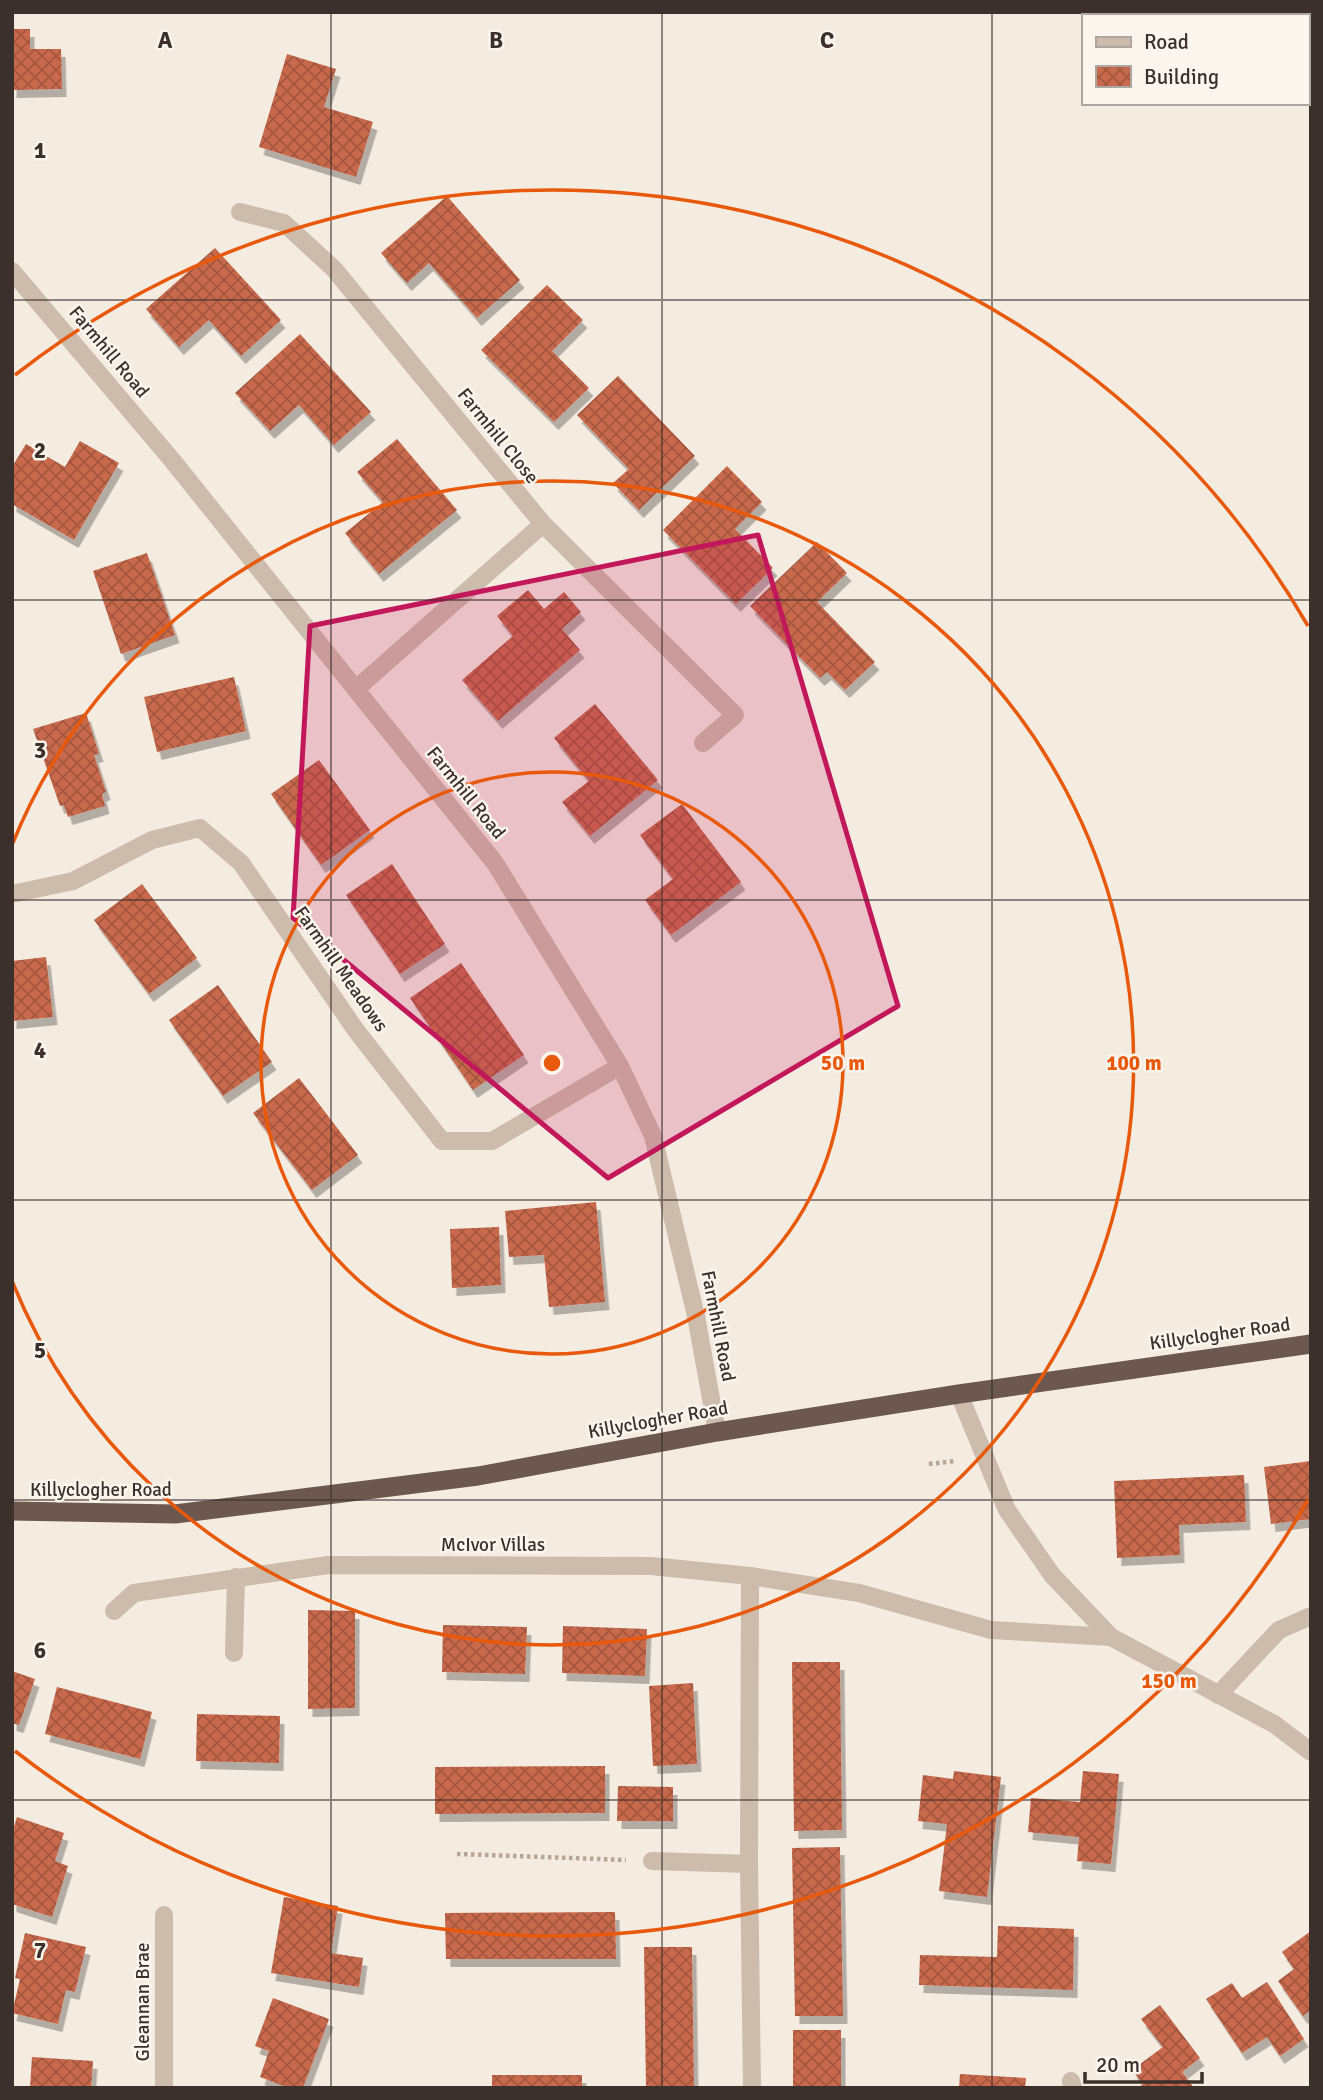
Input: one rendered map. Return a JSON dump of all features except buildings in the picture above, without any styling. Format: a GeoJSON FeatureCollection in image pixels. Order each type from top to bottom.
{"type":"FeatureCollection","features":[{"type":"Feature","properties":{"kind":"highway","name":"Killyclogher Road"},"geometry":{"type":"LineString","coordinates":[[12,1511],[175,1514],[478,1476],[717,1432],[959,1394],[1311,1344]]}},
{"type":"Feature","properties":{"kind":"street","name":"Farmhill Close"},"geometry":{"type":"LineString","coordinates":[[240,212],[284,223],[334,269],[543,523],[735,715],[703,743]]}},
{"type":"Feature","properties":{"kind":"street","name":"Farmhill Road"},"geometry":{"type":"LineString","coordinates":[[12,271],[172,460],[495,863],[620,1066],[653,1136],[696,1316],[717,1432]]}},
{"type":"Feature","properties":{"kind":"street"},"geometry":{"type":"LineString","coordinates":[[356,689],[543,523]]}},
{"type":"Feature","properties":{"kind":"street","name":"Farmhill Meadows"},"geometry":{"type":"LineString","coordinates":[[12,894],[73,881],[152,841],[200,828],[241,863],[355,1029],[442,1141],[492,1142],[620,1066]]}},
{"type":"Feature","properties":{"kind":"street"},"geometry":{"type":"LineString","coordinates":[[959,1394],[1007,1510],[1052,1575],[1111,1636],[1273,1724],[1311,1752]]}},
{"type":"Feature","properties":{"kind":"street","name":"McIvor Villas"},"geometry":{"type":"LineString","coordinates":[[114,1611],[134,1593],[328,1565],[650,1566],[750,1576],[859,1593],[991,1630],[1111,1636]]}},
{"type":"Feature","properties":{"kind":"street"},"geometry":{"type":"LineString","coordinates":[[750,1576],[749,1864],[752,2088]]}},
{"type":"Feature","properties":{"kind":"street"},"geometry":{"type":"LineString","coordinates":[[234,1653],[236,1577]]}},
{"type":"Feature","properties":{"kind":"street"},"geometry":{"type":"LineString","coordinates":[[1218,1695],[1279,1630],[1311,1616]]}},
{"type":"Feature","properties":{"kind":"street"},"geometry":{"type":"LineString","coordinates":[[652,1861],[749,1864]]}},
{"type":"Feature","properties":{"kind":"street","name":"Gleannan Brae"},"geometry":{"type":"LineString","coordinates":[[164,1915],[164,2088]]}},
{"type":"Feature","properties":{"kind":"path"},"geometry":{"type":"LineString","coordinates":[[457,1854],[652,1861]]}},
{"type":"Feature","properties":{"kind":"highlighted area"},"geometry":{"type":"Polygon","coordinates":[[[758,535],[898,1006],[608,1178],[293,918],[310,626],[758,535]]]}}]}
